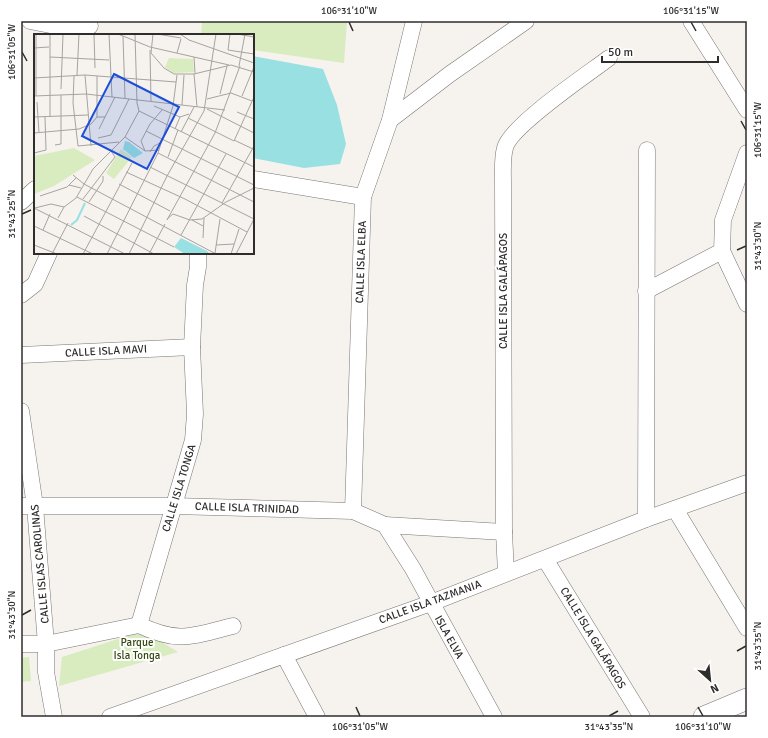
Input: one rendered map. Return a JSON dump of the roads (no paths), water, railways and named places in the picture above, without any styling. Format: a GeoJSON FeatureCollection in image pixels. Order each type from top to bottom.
{"type":"FeatureCollection","features":[{"type":"Feature","properties":{"kind":"street"},"geometry":{"type":"LineString","coordinates":[[30,21],[50,25],[90,26]]}},
{"type":"Feature","properties":{"kind":"street","name":"CALLE ISLA ELBA"},"geometry":{"type":"LineString","coordinates":[[353,511],[363,197],[390,120],[414,21]]}},
{"type":"Feature","properties":{"kind":"street"},"geometry":{"type":"LineString","coordinates":[[390,120],[450,74],[526,21]]}},
{"type":"Feature","properties":{"kind":"street"},"geometry":{"type":"LineString","coordinates":[[692,21],[747,110]]}},
{"type":"Feature","properties":{"kind":"street","name":"CALLE ISLA GALÁPAGOS"},"geometry":{"type":"LineString","coordinates":[[506,573],[504,532],[503,182],[505,148],[512,135],[528,120],[609,58]]}},
{"type":"Feature","properties":{"kind":"street"},"geometry":{"type":"LineString","coordinates":[[646,519],[647,150]]}},
{"type":"Feature","properties":{"kind":"street"},"geometry":{"type":"LineString","coordinates":[[747,153],[723,220],[722,251],[747,304]]}},
{"type":"Feature","properties":{"kind":"street"},"geometry":{"type":"LineString","coordinates":[[254,180],[363,197]]}},
{"type":"Feature","properties":{"kind":"street"},"geometry":{"type":"LineString","coordinates":[[21,202],[34,190]]}},
{"type":"Feature","properties":{"kind":"street"},"geometry":{"type":"LineString","coordinates":[[646,291],[722,251]]}},
{"type":"Feature","properties":{"kind":"street"},"geometry":{"type":"LineString","coordinates":[[21,295],[35,284],[49,254]]}},
{"type":"Feature","properties":{"kind":"street","name":"CALLE ISLA TONGA"},"geometry":{"type":"LineString","coordinates":[[139,625],[193,440],[195,414],[192,347],[198,254]]}},
{"type":"Feature","properties":{"kind":"street","name":"CALLE ISLA MAVI"},"geometry":{"type":"LineString","coordinates":[[21,355],[192,347]]}},
{"type":"Feature","properties":{"kind":"street","name":"CALLE ISLAS CAROLINAS"},"geometry":{"type":"LineString","coordinates":[[21,411],[28,506],[46,644],[46,672],[54,717]]}},
{"type":"Feature","properties":{"kind":"street","name":"CALLE ISLA TAZMANIA"},"geometry":{"type":"LineString","coordinates":[[110,717],[431,603],[646,519],[747,483]]}},
{"type":"Feature","properties":{"kind":"street","name":"CALLE ISLA TRINIDAD"},"geometry":{"type":"LineString","coordinates":[[28,506],[173,506],[353,511]]}},
{"type":"Feature","properties":{"kind":"street"},"geometry":{"type":"LineString","coordinates":[[674,509],[747,628]]}},
{"type":"Feature","properties":{"kind":"street"},"geometry":{"type":"LineString","coordinates":[[353,511],[385,525],[504,532]]}},
{"type":"Feature","properties":{"kind":"street","name":"ISLA ELVA"},"geometry":{"type":"LineString","coordinates":[[385,525],[403,552],[494,717]]}},
{"type":"Feature","properties":{"kind":"street","name":"CALLE ISLA GALÁPAGOS"},"geometry":{"type":"LineString","coordinates":[[545,559],[642,717]]}},
{"type":"Feature","properties":{"kind":"street"},"geometry":{"type":"LineString","coordinates":[[21,644],[46,644],[139,625],[158,634],[181,638],[233,626]]}},
{"type":"Feature","properties":{"kind":"street"},"geometry":{"type":"LineString","coordinates":[[284,655],[317,717]]}},
{"type":"Feature","properties":{"kind":"street"},"geometry":{"type":"LineString","coordinates":[[704,717],[747,699]]}},
{"type":"Feature","properties":{"kind":"water"},"geometry":{"type":"Polygon","coordinates":[[[254,56],[323,69],[337,105],[346,144],[340,164],[304,168],[254,158],[254,56]]]}},
{"type":"Feature","properties":{"kind":"park label","name":"Parque Isla Tonga"},"geometry":{"type":"Point","coordinates":[137,648]}}]}
